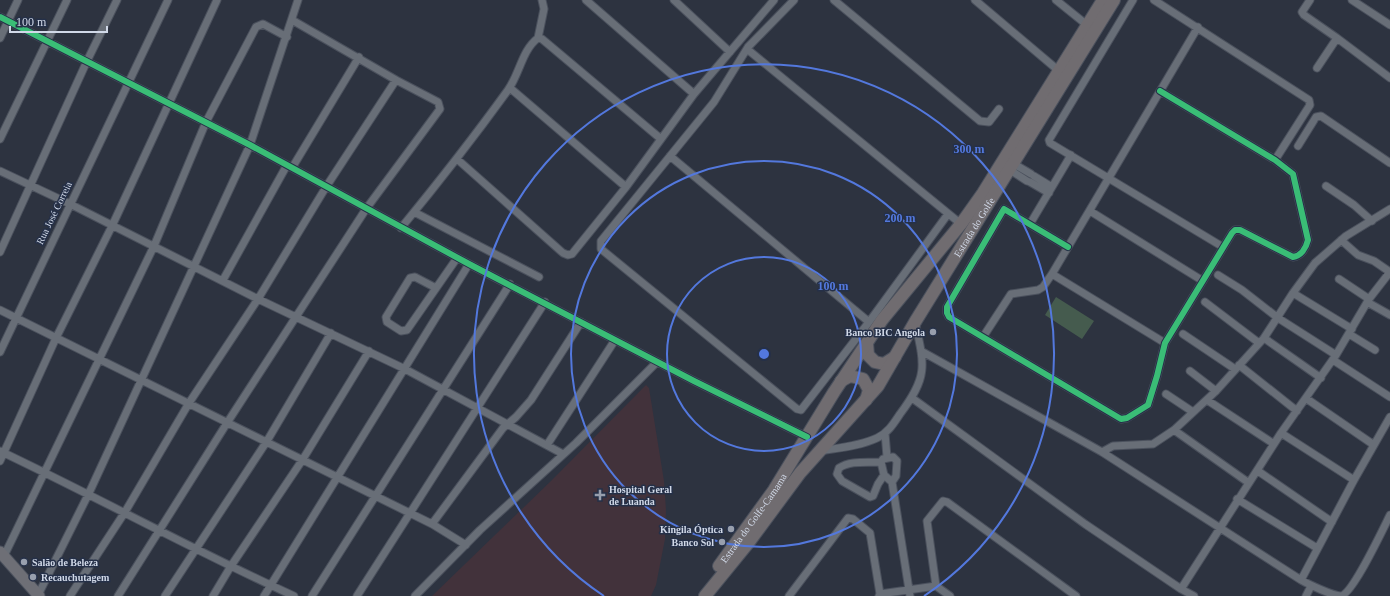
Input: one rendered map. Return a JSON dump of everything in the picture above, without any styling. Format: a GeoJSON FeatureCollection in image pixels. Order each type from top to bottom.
{"type":"FeatureCollection","features":[{"type":"Feature","properties":{"kind":"highway","name":"Estrada do Golfe"},"geometry":{"type":"LineString","coordinates":[[807,437],[841,381],[882,320],[961,224],[996,173],[1103,0]]}},
{"type":"Feature","properties":{"kind":"highway","name":"Estrada do Golfe"},"geometry":{"type":"LineString","coordinates":[[820,449],[881,382],[915,322],[1114,0]]}},
{"type":"Feature","properties":{"kind":"highway"},"geometry":{"type":"LineString","coordinates":[[867,343],[868,355],[875,362],[887,363],[895,357]]}},
{"type":"Feature","properties":{"kind":"highway"},"geometry":{"type":"LineString","coordinates":[[841,381],[850,376],[863,379],[869,390],[866,400]]}},
{"type":"Feature","properties":{"kind":"highway","name":"Estrada do Golfe-Camama"},"geometry":{"type":"LineString","coordinates":[[695,596],[756,518],[807,437]]}},
{"type":"Feature","properties":{"kind":"highway","name":"Estrada do Golfe-Camama"},"geometry":{"type":"LineString","coordinates":[[705,596],[820,449]]}},
{"type":"Feature","properties":{"kind":"main road"},"geometry":{"type":"LineString","coordinates":[[1,556],[36,596]]}},
{"type":"Feature","properties":{"kind":"street"},"geometry":{"type":"LineString","coordinates":[[0,38],[18,0]]}},
{"type":"Feature","properties":{"kind":"street"},"geometry":{"type":"LineString","coordinates":[[0,140],[67,0]]}},
{"type":"Feature","properties":{"kind":"street"},"geometry":{"type":"LineString","coordinates":[[0,252],[32,185],[87,61],[117,0]]}},
{"type":"Feature","properties":{"kind":"street","name":"Rua José Correia"},"geometry":{"type":"LineString","coordinates":[[0,352],[168,0]]}},
{"type":"Feature","properties":{"kind":"street"},"geometry":{"type":"LineString","coordinates":[[0,461],[2,452],[56,338],[112,226],[217,0]]}},
{"type":"Feature","properties":{"kind":"street"},"geometry":{"type":"LineString","coordinates":[[36,596],[88,494],[250,145],[298,0]]}},
{"type":"Feature","properties":{"kind":"street"},"geometry":{"type":"LineString","coordinates":[[401,228],[457,159],[510,88],[530,43],[538,38],[544,9],[542,0]]}},
{"type":"Feature","properties":{"kind":"street"},"geometry":{"type":"LineString","coordinates":[[586,0],[694,94]]}},
{"type":"Feature","properties":{"kind":"street"},"geometry":{"type":"LineString","coordinates":[[674,0],[730,52]]}},
{"type":"Feature","properties":{"kind":"street"},"geometry":{"type":"LineString","coordinates":[[794,0],[747,49],[714,102],[601,241],[601,249],[797,410],[801,410],[869,322],[948,214]]}},
{"type":"Feature","properties":{"kind":"street"},"geometry":{"type":"LineString","coordinates":[[834,0],[980,121],[989,122],[1000,109]]}},
{"type":"Feature","properties":{"kind":"street"},"geometry":{"type":"LineString","coordinates":[[975,0],[1059,70]]}},
{"type":"Feature","properties":{"kind":"street"},"geometry":{"type":"LineString","coordinates":[[1056,0],[1087,25]]}},
{"type":"Feature","properties":{"kind":"street"},"geometry":{"type":"LineString","coordinates":[[1133,0],[1050,137],[1050,143],[1223,247]]}},
{"type":"Feature","properties":{"kind":"street"},"geometry":{"type":"LineString","coordinates":[[1154,0],[1309,100],[1310,104],[1275,160]]}},
{"type":"Feature","properties":{"kind":"street"},"geometry":{"type":"LineString","coordinates":[[1310,0],[1303,9],[1302,12],[1304,15],[1390,78]]}},
{"type":"Feature","properties":{"kind":"street"},"geometry":{"type":"LineString","coordinates":[[1352,0],[1390,25]]}},
{"type":"Feature","properties":{"kind":"street"},"geometry":{"type":"LineString","coordinates":[[457,159],[568,256],[576,251],[626,187],[694,94],[730,52],[769,2]]}},
{"type":"Feature","properties":{"kind":"street"},"geometry":{"type":"LineString","coordinates":[[0,17],[87,61],[128,84],[250,145],[457,258],[545,302],[657,362],[807,437]]}},
{"type":"Feature","properties":{"kind":"street"},"geometry":{"type":"LineString","coordinates":[[118,596],[159,529],[366,209],[440,109],[438,102],[396,80],[359,57],[292,20]]}},
{"type":"Feature","properties":{"kind":"street"},"geometry":{"type":"LineString","coordinates":[[1,556],[44,472],[98,358],[154,246],[206,122],[256,27],[263,24],[287,37]]}},
{"type":"Feature","properties":{"kind":"street"},"geometry":{"type":"LineString","coordinates":[[982,337],[1011,294],[1038,290],[1043,287],[1090,211],[1198,27]]}},
{"type":"Feature","properties":{"kind":"street"},"geometry":{"type":"LineString","coordinates":[[538,38],[542,39],[661,139]]}},
{"type":"Feature","properties":{"kind":"street"},"geometry":{"type":"LineString","coordinates":[[1317,68],[1337,38]]}},
{"type":"Feature","properties":{"kind":"street"},"geometry":{"type":"LineString","coordinates":[[747,49],[961,224]]}},
{"type":"Feature","properties":{"kind":"street"},"geometry":{"type":"LineString","coordinates":[[223,280],[289,167],[359,57]]}},
{"type":"Feature","properties":{"kind":"street"},"geometry":{"type":"LineString","coordinates":[[70,596],[125,512],[189,403],[258,299],[326,187],[396,80]]}},
{"type":"Feature","properties":{"kind":"street"},"geometry":{"type":"LineString","coordinates":[[510,88],[626,187]]}},
{"type":"Feature","properties":{"kind":"street"},"geometry":{"type":"LineString","coordinates":[[1068,247],[1004,209],[947,308],[947,313],[949,317],[1121,419],[1127,418],[1148,405],[1165,343],[1223,247],[1235,230],[1240,230],[1293,257],[1301,254],[1307,244],[1308,240],[1295,177],[1293,174],[1275,160],[1160,91]]}},
{"type":"Feature","properties":{"kind":"street"},"geometry":{"type":"LineString","coordinates":[[1298,146],[1316,117],[1321,116],[1390,163]]}},
{"type":"Feature","properties":{"kind":"street"},"geometry":{"type":"LineString","coordinates":[[670,156],[869,322]]}},
{"type":"Feature","properties":{"kind":"street"},"geometry":{"type":"LineString","coordinates":[[1030,224],[1071,156]]}},
{"type":"Feature","properties":{"kind":"street"},"geometry":{"type":"LineString","coordinates":[[1012,167],[1050,190]]}},
{"type":"Feature","properties":{"kind":"street"},"geometry":{"type":"LineString","coordinates":[[0,171],[32,185],[112,226],[194,265],[258,299],[369,351],[443,388],[563,454]]}},
{"type":"Feature","properties":{"kind":"street"},"geometry":{"type":"LineString","coordinates":[[1326,186],[1354,205],[1372,221]]}},
{"type":"Feature","properties":{"kind":"street"},"geometry":{"type":"LineString","coordinates":[[1102,452],[1113,446],[1153,444],[1174,430],[1216,391],[1261,341],[1278,318],[1292,293],[1315,263],[1341,240],[1390,209]]}},
{"type":"Feature","properties":{"kind":"street"},"geometry":{"type":"LineString","coordinates":[[1090,211],[1203,281]]}},
{"type":"Feature","properties":{"kind":"street"},"geometry":{"type":"LineString","coordinates":[[414,212],[539,277]]}},
{"type":"Feature","properties":{"kind":"street"},"geometry":{"type":"LineString","coordinates":[[1181,589],[1237,499],[1258,471],[1281,433],[1296,411],[1307,399],[1335,358],[1368,300],[1390,272],[1374,261],[1358,255],[1341,240]]}},
{"type":"Feature","properties":{"kind":"street"},"geometry":{"type":"LineString","coordinates":[[436,288],[415,277],[410,278],[386,317],[386,322],[404,332],[436,288],[457,258]]}},
{"type":"Feature","properties":{"kind":"street"},"geometry":{"type":"LineString","coordinates":[[264,596],[469,264]]}},
{"type":"Feature","properties":{"kind":"street"},"geometry":{"type":"LineString","coordinates":[[1052,274],[1165,343]]}},
{"type":"Feature","properties":{"kind":"street"},"geometry":{"type":"LineString","coordinates":[[1218,275],[1242,290],[1278,318],[1390,397]]}},
{"type":"Feature","properties":{"kind":"street"},"geometry":{"type":"LineString","coordinates":[[1339,279],[1390,316]]}},
{"type":"Feature","properties":{"kind":"street"},"geometry":{"type":"LineString","coordinates":[[312,596],[510,284]]}},
{"type":"Feature","properties":{"kind":"street"},"geometry":{"type":"LineString","coordinates":[[1292,293],[1375,350]]}},
{"type":"Feature","properties":{"kind":"street"},"geometry":{"type":"LineString","coordinates":[[357,596],[409,513],[479,408],[545,302]]}},
{"type":"Feature","properties":{"kind":"street"},"geometry":{"type":"LineString","coordinates":[[1205,302],[1261,341],[1321,378]]}},
{"type":"Feature","properties":{"kind":"street"},"geometry":{"type":"LineString","coordinates":[[0,310],[337,476],[432,524],[466,545]]}},
{"type":"Feature","properties":{"kind":"street"},"geometry":{"type":"LineString","coordinates":[[432,524],[507,424],[516,418],[531,400],[581,322]]}},
{"type":"Feature","properties":{"kind":"street"},"geometry":{"type":"LineString","coordinates":[[820,449],[867,442],[885,432],[912,398],[917,390],[923,374],[921,351],[915,322]]}},
{"type":"Feature","properties":{"kind":"street"},"geometry":{"type":"LineString","coordinates":[[165,596],[267,441],[331,333]]}},
{"type":"Feature","properties":{"kind":"street"},"geometry":{"type":"LineString","coordinates":[[1183,334],[1237,367],[1296,411]]}},
{"type":"Feature","properties":{"kind":"street"},"geometry":{"type":"LineString","coordinates":[[547,445],[615,340]]}},
{"type":"Feature","properties":{"kind":"street"},"geometry":{"type":"LineString","coordinates":[[213,596],[231,566],[303,459],[369,351]]}},
{"type":"Feature","properties":{"kind":"street"},"geometry":{"type":"LineString","coordinates":[[921,351],[1102,452],[1311,586],[1338,596],[1345,593],[1355,580],[1390,517]]}},
{"type":"Feature","properties":{"kind":"street"},"geometry":{"type":"LineString","coordinates":[[415,596],[499,512],[632,389],[657,362]]}},
{"type":"Feature","properties":{"kind":"street"},"geometry":{"type":"LineString","coordinates":[[1190,371],[1216,391]]}},
{"type":"Feature","properties":{"kind":"street"},"geometry":{"type":"LineString","coordinates":[[1166,394],[1193,412]]}},
{"type":"Feature","properties":{"kind":"street"},"geometry":{"type":"LineString","coordinates":[[912,398],[1085,524],[1181,589],[1194,596]]}},
{"type":"Feature","properties":{"kind":"street"},"geometry":{"type":"LineString","coordinates":[[1307,399],[1374,445]]}},
{"type":"Feature","properties":{"kind":"street"},"geometry":{"type":"LineString","coordinates":[[1207,400],[1274,444]]}},
{"type":"Feature","properties":{"kind":"street"},"geometry":{"type":"LineString","coordinates":[[1301,580],[1354,480],[1390,417]]}},
{"type":"Feature","properties":{"kind":"street"},"geometry":{"type":"LineString","coordinates":[[1174,430],[1249,483]]}},
{"type":"Feature","properties":{"kind":"street"},"geometry":{"type":"LineString","coordinates":[[885,432],[887,457]]}},
{"type":"Feature","properties":{"kind":"street"},"geometry":{"type":"LineString","coordinates":[[1281,433],[1354,480]]}},
{"type":"Feature","properties":{"kind":"street"},"geometry":{"type":"LineString","coordinates":[[2,452],[159,529],[195,549],[294,596]]}},
{"type":"Feature","properties":{"kind":"street"},"geometry":{"type":"LineString","coordinates":[[884,475],[873,496],[870,497],[842,481],[837,474],[838,468],[844,465],[861,462],[881,462],[887,457],[893,457],[896,461],[896,476],[892,482]]}},
{"type":"Feature","properties":{"kind":"street"},"geometry":{"type":"LineString","coordinates":[[881,462],[884,475],[892,482],[910,593]]}},
{"type":"Feature","properties":{"kind":"street"},"geometry":{"type":"LineString","coordinates":[[1258,471],[1332,522]]}},
{"type":"Feature","properties":{"kind":"street"},"geometry":{"type":"LineString","coordinates":[[1237,499],[1317,548]]}},
{"type":"Feature","properties":{"kind":"street"},"geometry":{"type":"LineString","coordinates":[[950,596],[936,586],[927,521],[942,501],[948,502],[1076,596]]}},
{"type":"Feature","properties":{"kind":"street"},"geometry":{"type":"LineString","coordinates":[[789,596],[848,518],[853,519],[870,532],[879,595],[910,593],[936,586]]}},
{"type":"Feature","properties":{"kind":"street"},"geometry":{"type":"LineString","coordinates":[[1306,596],[1311,586]]}},
{"type":"Feature","properties":{"kind":"shaded area","name":"Hospital Geral de Luanda"},"geometry":{"type":"Polygon","coordinates":[[[646,385],[649,388],[664,481],[666,510],[665,539],[656,585],[651,596],[432,596],[551,481],[646,385]]]}},
{"type":"Feature","properties":{"kind":"green space"},"geometry":{"type":"Polygon","coordinates":[[[1056,297],[1094,321],[1082,339],[1045,315],[1056,297]]]}},
{"type":"Feature","properties":{"kind":"cycle path"},"geometry":{"type":"LineString","coordinates":[[0,17],[250,145],[469,264],[694,381],[807,437]]}},
{"type":"Feature","properties":{"kind":"cycle path"},"geometry":{"type":"LineString","coordinates":[[1068,247],[1004,209],[947,307],[947,313],[949,317],[1121,419],[1127,418],[1148,405],[1165,343],[1235,230],[1240,230],[1293,257],[1301,253],[1306,246],[1308,240],[1293,174],[1275,160],[1160,91]]}},
{"type":"Feature","properties":{"kind":"place","name":"Banco BIC Angola"},"geometry":{"type":"Point","coordinates":[933,332]}},
{"type":"Feature","properties":{"kind":"place","name":"Hospital Geral de Luanda"},"geometry":{"type":"Point","coordinates":[600,495]}},
{"type":"Feature","properties":{"kind":"place","name":"Kingila Óptica"},"geometry":{"type":"Point","coordinates":[731,529]}},
{"type":"Feature","properties":{"kind":"place","name":"Banco Sol"},"geometry":{"type":"Point","coordinates":[722,542]}},
{"type":"Feature","properties":{"kind":"place","name":"Salão de Beleza"},"geometry":{"type":"Point","coordinates":[24,562]}},
{"type":"Feature","properties":{"kind":"place","name":"Recauchutagem"},"geometry":{"type":"Point","coordinates":[33,577]}}]}
